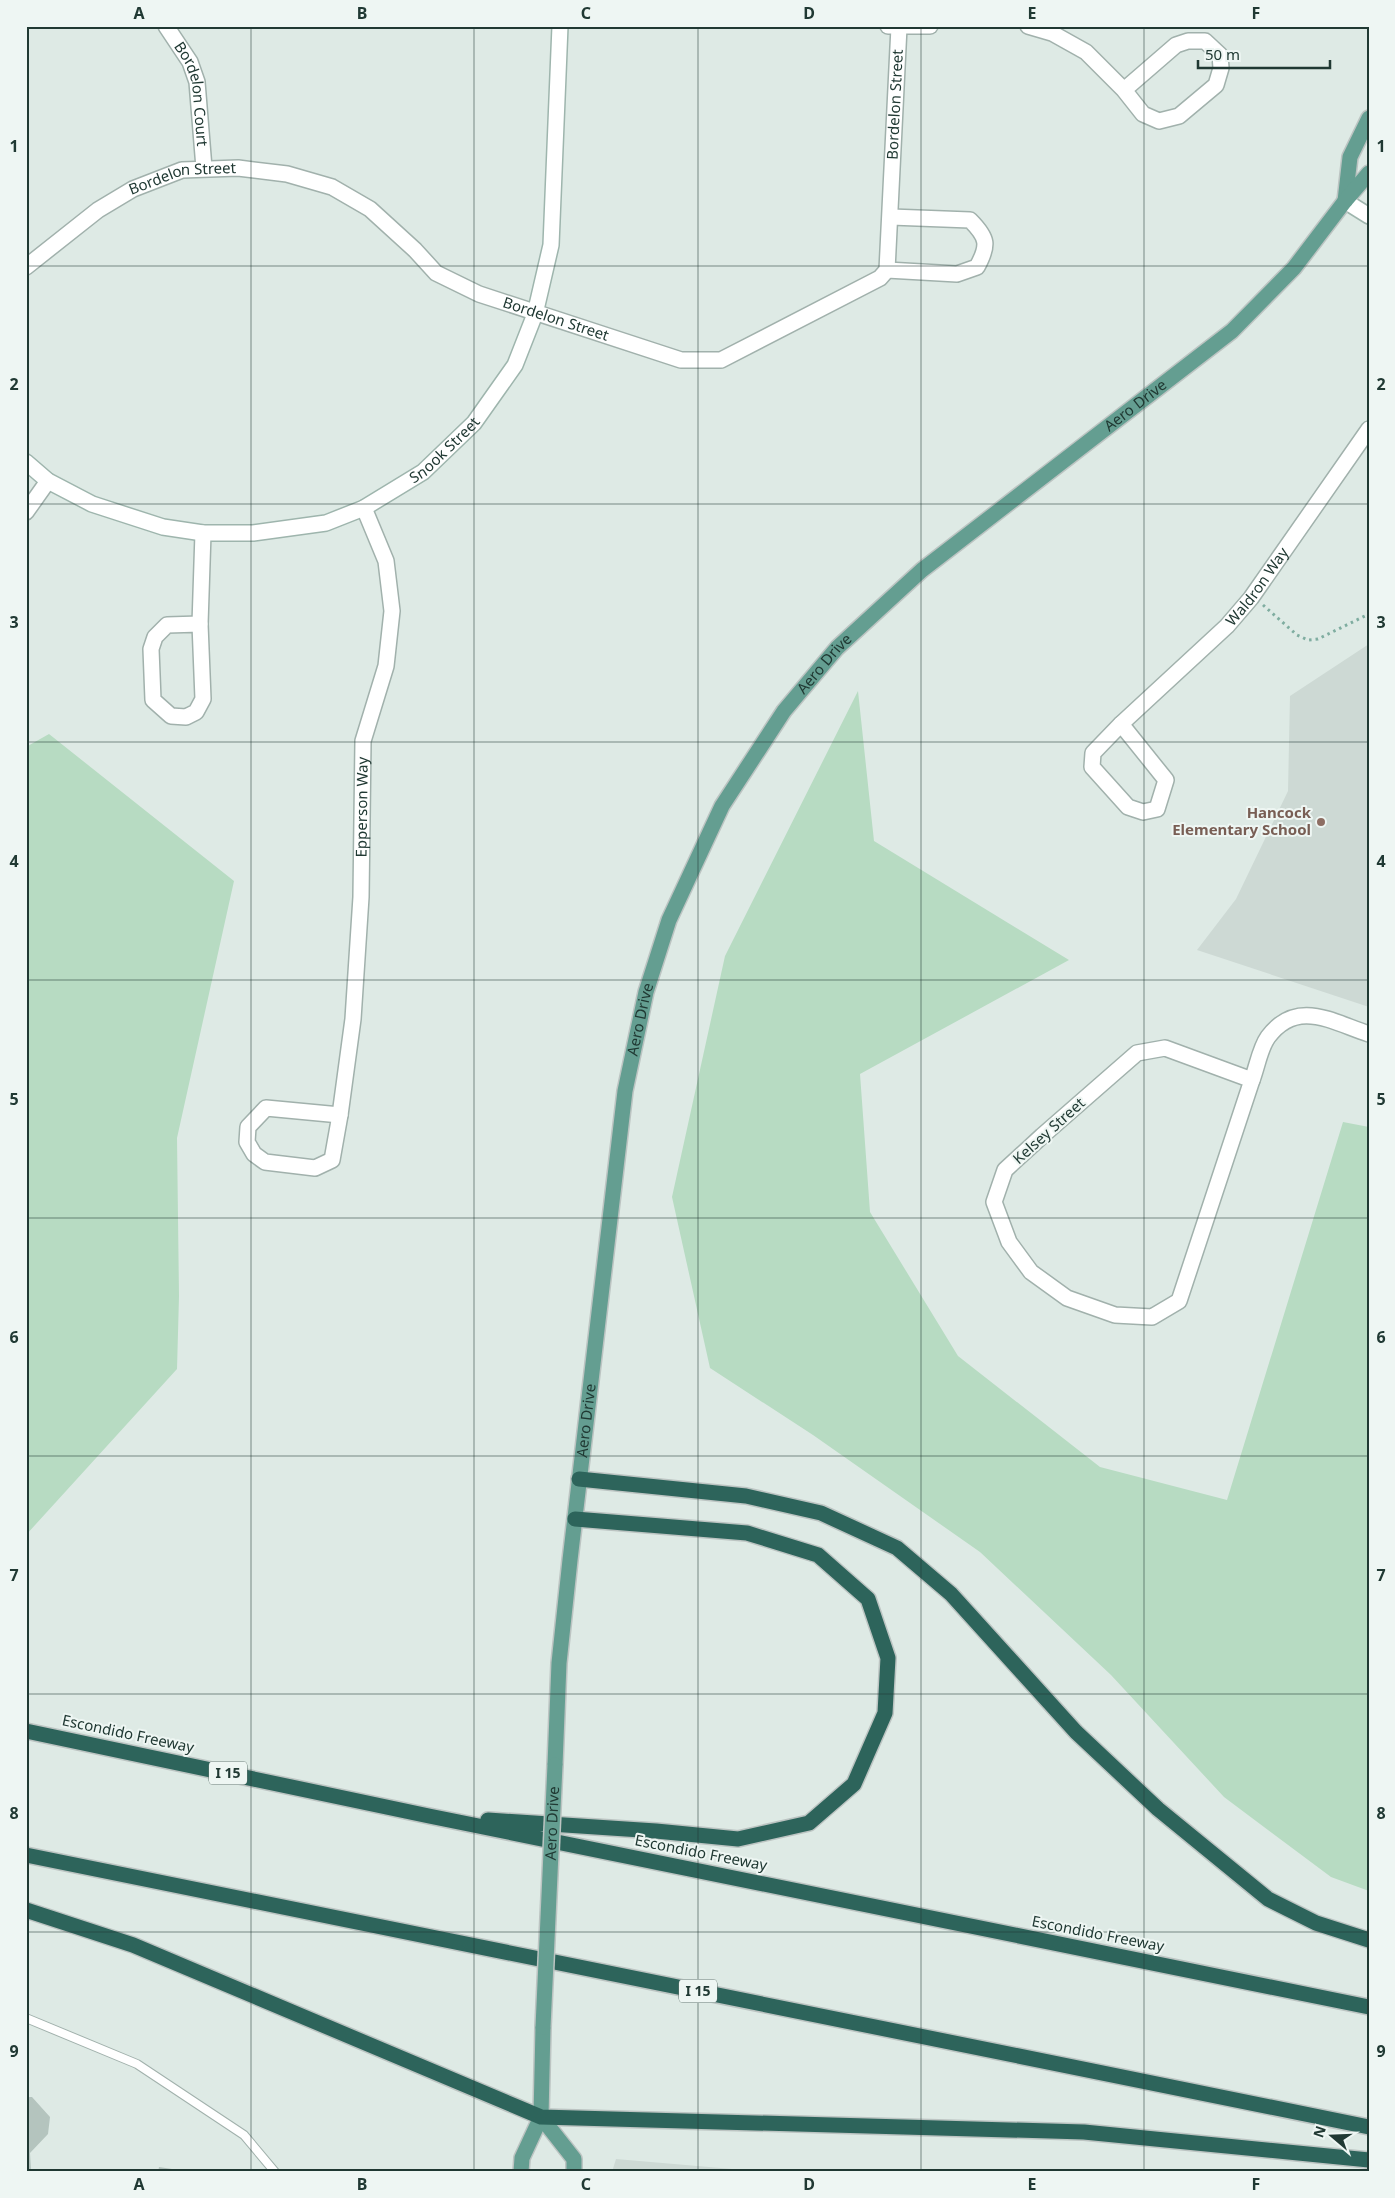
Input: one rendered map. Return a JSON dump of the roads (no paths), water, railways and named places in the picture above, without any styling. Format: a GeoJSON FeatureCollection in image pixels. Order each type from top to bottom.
{"type":"FeatureCollection","features":[{"type":"Feature","properties":{"kind":"highway"},"geometry":{"type":"LineString","coordinates":[[579,1479],[746,1496],[821,1513],[897,1548],[951,1594],[1076,1732],[1158,1810],[1268,1899],[1316,1923],[1369,1940]]}},
{"type":"Feature","properties":{"kind":"highway"},"geometry":{"type":"LineString","coordinates":[[429,1816],[656,1831],[738,1839],[809,1823],[854,1784],[885,1713],[888,1658],[868,1599],[818,1555],[747,1533],[575,1519]]}},
{"type":"Feature","properties":{"kind":"highway","name":"Escondido Freeway"},"geometry":{"type":"LineString","coordinates":[[26,1731],[429,1816],[1369,2007]]}},
{"type":"Feature","properties":{"kind":"highway","name":"I 15"},"geometry":{"type":"LineString","coordinates":[[26,1856],[1369,2127]]}},
{"type":"Feature","properties":{"kind":"highway"},"geometry":{"type":"LineString","coordinates":[[26,1910],[133,1945],[541,2117],[1084,2132],[1369,2160]]}},
{"type":"Feature","properties":{"kind":"main road"},"geometry":{"type":"LineString","coordinates":[[1345,201],[1350,157],[1369,118]]}},
{"type":"Feature","properties":{"kind":"main road","name":"Aero Drive"},"geometry":{"type":"LineString","coordinates":[[521,2172],[522,2158],[541,2117],[543,2027],[560,1663],[579,1479],[626,1082],[646,992],[669,920],[722,806],[784,711],[837,648],[922,570],[1232,331],[1294,268],[1369,173]]}},
{"type":"Feature","properties":{"kind":"main road"},"geometry":{"type":"LineString","coordinates":[[541,2117],[574,2159],[574,2172]]}},
{"type":"Feature","properties":{"kind":"street","name":"Bordelon Court"},"geometry":{"type":"LineString","coordinates":[[166,26],[190,62],[197,82],[204,168]]}},
{"type":"Feature","properties":{"kind":"street","name":"Snook Street"},"geometry":{"type":"LineString","coordinates":[[26,462],[48,481],[92,504],[163,527],[203,533],[253,533],[326,523],[364,508],[423,472],[474,423],[515,365],[535,314],[551,245],[560,26]]}},
{"type":"Feature","properties":{"kind":"street"},"geometry":{"type":"LineString","coordinates":[[894,27],[930,26]]}},
{"type":"Feature","properties":{"kind":"street"},"geometry":{"type":"LineString","coordinates":[[1028,26],[1052,33],[1086,52],[1124,90],[1143,114],[1159,121],[1179,116],[1216,85],[1222,68],[1220,55],[1204,42],[1188,41],[1176,45],[1124,90]]}},
{"type":"Feature","properties":{"kind":"street","name":"Bordelon Street"},"geometry":{"type":"LineString","coordinates":[[26,267],[98,210],[133,190],[182,170],[238,168],[287,174],[332,187],[370,210],[415,250],[436,273],[479,294],[535,314],[681,360],[721,360],[880,278],[887,270],[891,217],[894,27]]}},
{"type":"Feature","properties":{"kind":"street"},"geometry":{"type":"LineString","coordinates":[[1345,201],[1369,216]]}},
{"type":"Feature","properties":{"kind":"street"},"geometry":{"type":"LineString","coordinates":[[887,270],[957,274],[977,267],[986,251],[983,233],[970,220],[891,217]]}},
{"type":"Feature","properties":{"kind":"street","name":"Waldron Way"},"geometry":{"type":"LineString","coordinates":[[1121,724],[1166,780],[1157,809],[1143,812],[1128,807],[1092,766],[1093,753],[1121,724],[1227,626],[1253,595],[1369,429]]}},
{"type":"Feature","properties":{"kind":"street"},"geometry":{"type":"LineString","coordinates":[[26,512],[48,481]]}},
{"type":"Feature","properties":{"kind":"street","name":"Epperson Way"},"geometry":{"type":"LineString","coordinates":[[340,1114],[266,1108],[248,1126],[247,1142],[254,1154],[265,1162],[315,1168],[332,1160],[340,1114],[353,1019],[360,916],[363,742],[386,666],[392,610],[386,560],[364,508]]}},
{"type":"Feature","properties":{"kind":"street"},"geometry":{"type":"LineString","coordinates":[[200,624],[167,625],[155,637],[151,649],[153,700],[171,716],[186,717],[196,712],[203,699],[200,624],[203,533]]}},
{"type":"Feature","properties":{"kind":"street","name":"Kelsey Street"},"geometry":{"type":"LineString","coordinates":[[1252,1080],[1165,1048],[1137,1053],[1005,1170],[994,1202],[1009,1242],[1031,1272],[1067,1298],[1115,1315],[1152,1317],[1179,1301],[1267,1038],[1285,1020],[1308,1014],[1369,1034]]}},
{"type":"Feature","properties":{"kind":"lane"},"geometry":{"type":"LineString","coordinates":[[26,2018],[136,2064],[244,2134],[275,2172]]}},
{"type":"Feature","properties":{"kind":"place","name":"Hancock Elementary School"},"geometry":{"type":"Point","coordinates":[1321,822]}}]}
